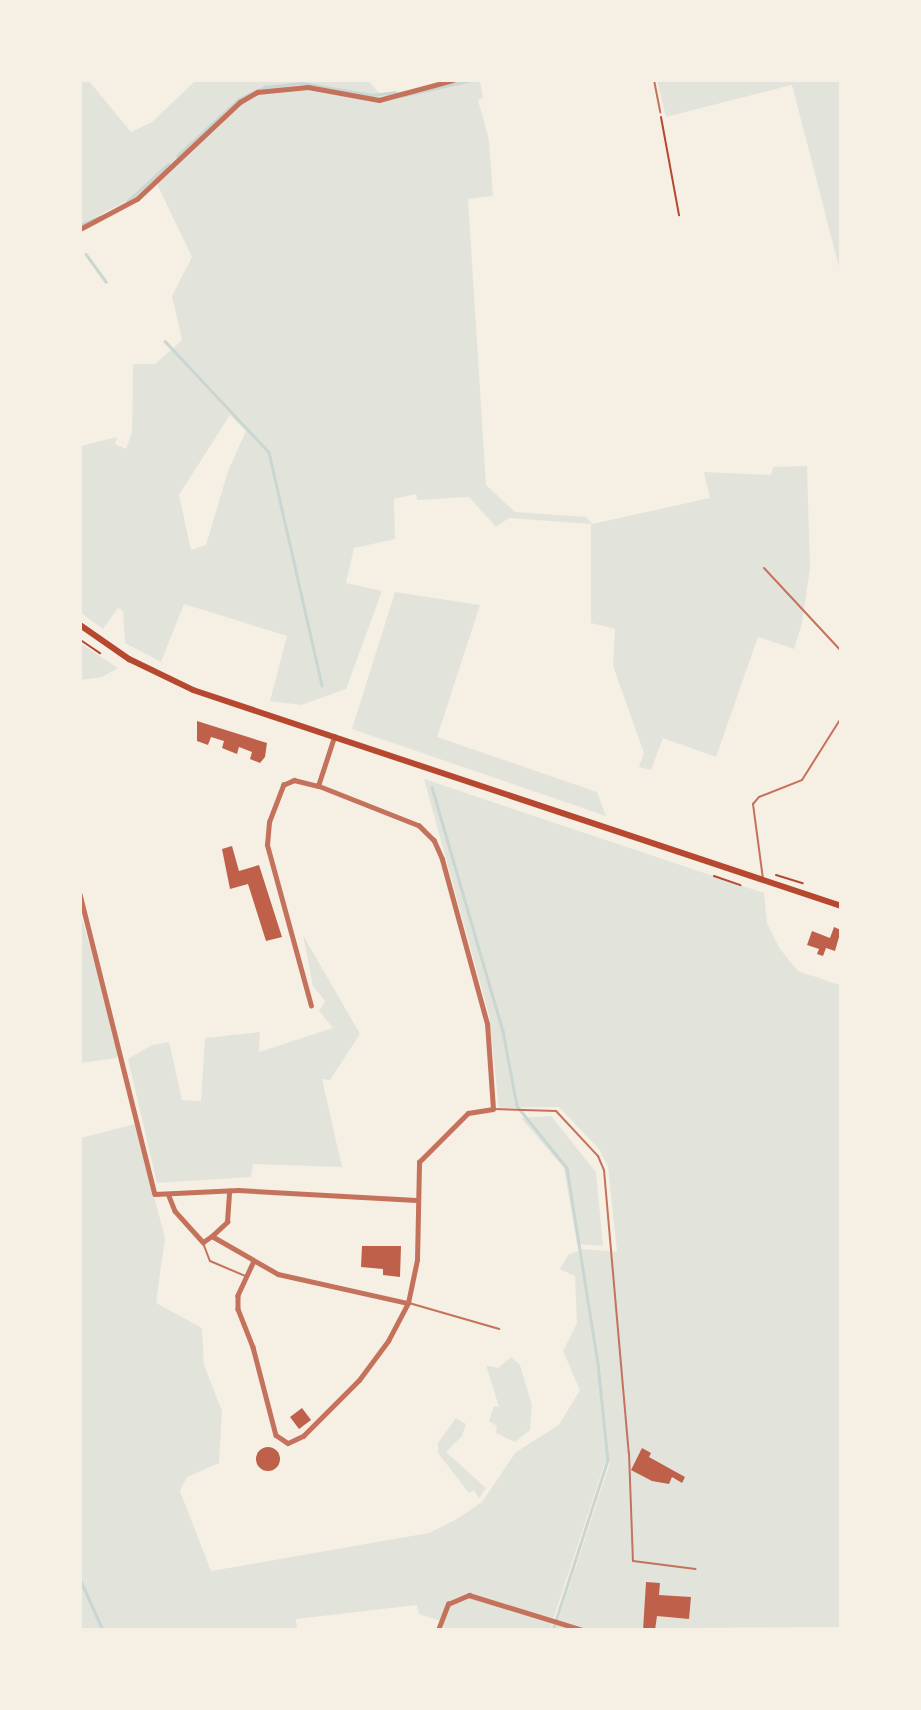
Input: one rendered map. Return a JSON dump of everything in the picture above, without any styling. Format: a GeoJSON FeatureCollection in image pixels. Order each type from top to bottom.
{"type":"FeatureCollection","features":[{"type":"Feature","properties":{"kind":"main road"},"geometry":{"type":"LineString","coordinates":[[80,625],[129,659],[171,680],[841,906]]}},
{"type":"Feature","properties":{"kind":"street"},"geometry":{"type":"LineString","coordinates":[[80,229],[137,199],[240,102],[257,92],[307,87],[379,100],[453,80]]}},
{"type":"Feature","properties":{"kind":"street"},"geometry":{"type":"LineString","coordinates":[[318,786],[334,736]]}},
{"type":"Feature","properties":{"kind":"street"},"geometry":{"type":"LineString","coordinates":[[254,1261],[246,1276],[238,1310],[253,1347],[265,1402],[280,1439],[296,1441],[359,1380],[388,1341],[408,1303],[417,1260],[415,1173],[427,1152],[468,1113],[494,1109],[487,1024],[434,841],[399,816],[293,779],[283,785],[269,822],[267,845],[312,1006]]}},
{"type":"Feature","properties":{"kind":"street"},"geometry":{"type":"LineString","coordinates":[[80,894],[155,1194],[169,1196],[229,1191],[416,1200]]}},
{"type":"Feature","properties":{"kind":"street"},"geometry":{"type":"LineString","coordinates":[[169,1196],[175,1211],[202,1242],[228,1222],[229,1191]]}},
{"type":"Feature","properties":{"kind":"street"},"geometry":{"type":"LineString","coordinates":[[212,1236],[288,1277],[408,1303]]}},
{"type":"Feature","properties":{"kind":"street"},"geometry":{"type":"LineString","coordinates":[[438,1629],[448,1604],[469,1595],[549,1622],[583,1629]]}},
{"type":"Feature","properties":{"kind":"lane"},"geometry":{"type":"LineString","coordinates":[[654,80],[660,113]]}},
{"type":"Feature","properties":{"kind":"lane"},"geometry":{"type":"LineString","coordinates":[[764,568],[841,651]]}},
{"type":"Feature","properties":{"kind":"lane"},"geometry":{"type":"LineString","coordinates":[[763,880],[765,865],[753,804],[760,797],[802,780],[841,718]]}},
{"type":"Feature","properties":{"kind":"lane"},"geometry":{"type":"LineString","coordinates":[[494,1109],[515,1113],[548,1110],[562,1114],[604,1170],[629,1453],[634,1561],[695,1569]]}},
{"type":"Feature","properties":{"kind":"lane"},"geometry":{"type":"LineString","coordinates":[[202,1242],[210,1261],[246,1276]]}},
{"type":"Feature","properties":{"kind":"lane"},"geometry":{"type":"LineString","coordinates":[[408,1303],[499,1329]]}},
{"type":"Feature","properties":{"kind":"path"},"geometry":{"type":"LineString","coordinates":[[660,113],[679,215]]}},
{"type":"Feature","properties":{"kind":"path"},"geometry":{"type":"LineString","coordinates":[[82,640],[100,653]]}},
{"type":"Feature","properties":{"kind":"path"},"geometry":{"type":"LineString","coordinates":[[776,875],[803,883]]}},
{"type":"Feature","properties":{"kind":"path"},"geometry":{"type":"LineString","coordinates":[[714,876],[740,885]]}},
{"type":"Feature","properties":{"kind":"shaded area"},"geometry":{"type":"Polygon","coordinates":[[[81,81],[89,81],[131,132],[152,122],[195,81],[369,81],[380,94],[480,81],[483,98],[478,100],[489,140],[493,196],[468,199],[486,485],[515,512],[586,517],[592,524],[710,498],[704,472],[771,475],[773,467],[807,466],[810,568],[802,623],[794,649],[758,637],[716,757],[663,738],[651,770],[639,767],[644,753],[613,666],[615,629],[591,623],[591,524],[509,518],[496,527],[469,497],[417,500],[416,494],[394,499],[395,539],[354,548],[346,583],[382,591],[346,689],[301,705],[270,701],[287,636],[184,604],[161,662],[125,643],[123,611],[118,608],[103,629],[81,613],[81,446],[117,437],[115,444],[126,449],[132,432],[133,364],[155,364],[182,340],[172,296],[192,257],[154,178],[132,199],[81,224],[81,81]],[[230,415],[179,495],[191,550],[206,545],[228,471],[246,431],[230,415]]]}},
{"type":"Feature","properties":{"kind":"shaded area"},"geometry":{"type":"Polygon","coordinates":[[[657,81],[840,81],[840,271],[792,85],[666,117],[657,81]]]}},
{"type":"Feature","properties":{"kind":"shaded area"},"geometry":{"type":"Polygon","coordinates":[[[395,592],[480,605],[437,737],[597,792],[606,816],[352,729],[395,592]]]}},
{"type":"Feature","properties":{"kind":"shaded area"},"geometry":{"type":"Polygon","coordinates":[[[81,643],[118,668],[102,677],[81,680],[81,643]]]}},
{"type":"Feature","properties":{"kind":"shaded area"},"geometry":{"type":"Polygon","coordinates":[[[424,779],[764,893],[767,923],[780,949],[798,971],[840,985],[840,1627],[443,1629],[444,1622],[419,1614],[417,1605],[296,1619],[297,1629],[81,1630],[81,1138],[135,1124],[165,1238],[156,1303],[202,1328],[204,1365],[222,1411],[219,1463],[187,1477],[180,1491],[211,1571],[429,1533],[482,1502],[516,1452],[559,1425],[580,1390],[563,1351],[577,1323],[575,1276],[560,1269],[568,1255],[583,1249],[617,1252],[608,1167],[599,1149],[559,1107],[499,1108],[489,1015],[424,779]],[[611,1460],[605,1462],[551,1626],[556,1627],[611,1460]]]}},
{"type":"Feature","properties":{"kind":"shaded area"},"geometry":{"type":"Polygon","coordinates":[[[80,911],[119,1052],[116,1058],[81,1063],[80,911]]]}},
{"type":"Feature","properties":{"kind":"shaded area"},"geometry":{"type":"Polygon","coordinates":[[[303,935],[360,1034],[330,1080],[322,1079],[342,1167],[253,1164],[251,1177],[157,1183],[128,1059],[152,1045],[169,1042],[182,1100],[201,1101],[205,1038],[260,1032],[259,1052],[333,1028],[319,1011],[325,1001],[313,986],[303,935]]]}},
{"type":"Feature","properties":{"kind":"shaded area"},"geometry":{"type":"Polygon","coordinates":[[[551,1116],[596,1172],[603,1246],[577,1244],[564,1168],[521,1118],[551,1116]]]}},
{"type":"Feature","properties":{"kind":"shaded area"},"geometry":{"type":"Polygon","coordinates":[[[511,1357],[520,1365],[532,1405],[530,1430],[515,1442],[496,1433],[497,1426],[489,1421],[494,1406],[499,1407],[486,1365],[498,1368],[511,1357]]]}},
{"type":"Feature","properties":{"kind":"shaded area"},"geometry":{"type":"Polygon","coordinates":[[[456,1418],[466,1424],[462,1436],[446,1452],[486,1488],[479,1498],[474,1490],[469,1493],[438,1453],[438,1443],[456,1418]]]}},
{"type":"Feature","properties":{"kind":"building"},"geometry":{"type":"Polygon","coordinates":[[[197,721],[267,743],[265,757],[260,763],[250,759],[252,752],[239,747],[237,754],[222,748],[224,741],[211,737],[208,745],[197,741],[197,721]]]}},
{"type":"Feature","properties":{"kind":"building"},"geometry":{"type":"Polygon","coordinates":[[[232,846],[239,871],[259,865],[282,937],[266,941],[248,884],[230,889],[222,849],[232,846]]]}},
{"type":"Feature","properties":{"kind":"building"},"geometry":{"type":"Polygon","coordinates":[[[834,927],[841,930],[835,951],[826,948],[823,956],[817,954],[819,949],[807,945],[812,931],[830,938],[834,927]]]}},
{"type":"Feature","properties":{"kind":"building"},"geometry":{"type":"Polygon","coordinates":[[[362,1246],[401,1246],[400,1277],[383,1275],[383,1269],[361,1267],[362,1246]]]}},
{"type":"Feature","properties":{"kind":"building"},"geometry":{"type":"Polygon","coordinates":[[[302,1408],[311,1420],[299,1429],[290,1417],[302,1408]]]}},
{"type":"Feature","properties":{"kind":"building"},"geometry":{"type":"Polygon","coordinates":[[[268,1447],[276,1451],[280,1459],[276,1467],[268,1471],[260,1467],[256,1459],[260,1451],[268,1447]]]}},
{"type":"Feature","properties":{"kind":"building"},"geometry":{"type":"Polygon","coordinates":[[[642,1448],[651,1453],[649,1457],[685,1477],[682,1483],[672,1477],[669,1484],[652,1481],[631,1470],[642,1448]]]}},
{"type":"Feature","properties":{"kind":"building"},"geometry":{"type":"Polygon","coordinates":[[[646,1582],[660,1583],[659,1595],[691,1597],[689,1619],[657,1616],[655,1630],[643,1630],[646,1582]]]}},
{"type":"Feature","properties":{"kind":"waterway"},"geometry":{"type":"LineString","coordinates":[[401,96],[472,80]]}},
{"type":"Feature","properties":{"kind":"waterway"},"geometry":{"type":"LineString","coordinates":[[177,156],[239,99],[265,87],[302,83],[372,95],[395,92]]}},
{"type":"Feature","properties":{"kind":"waterway"},"geometry":{"type":"LineString","coordinates":[[127,202],[168,164]]}},
{"type":"Feature","properties":{"kind":"waterway"},"geometry":{"type":"LineString","coordinates":[[80,225],[99,217]]}},
{"type":"Feature","properties":{"kind":"waterway"},"geometry":{"type":"LineString","coordinates":[[86,254],[106,282]]}},
{"type":"Feature","properties":{"kind":"waterway"},"geometry":{"type":"LineString","coordinates":[[165,341],[269,452],[322,685]]}},
{"type":"Feature","properties":{"kind":"waterway"},"geometry":{"type":"LineString","coordinates":[[432,787],[503,1031],[517,1106],[567,1168],[598,1364],[608,1460],[553,1630]]}},
{"type":"Feature","properties":{"kind":"waterway"},"geometry":{"type":"LineString","coordinates":[[80,1579],[103,1630]]}}]}
